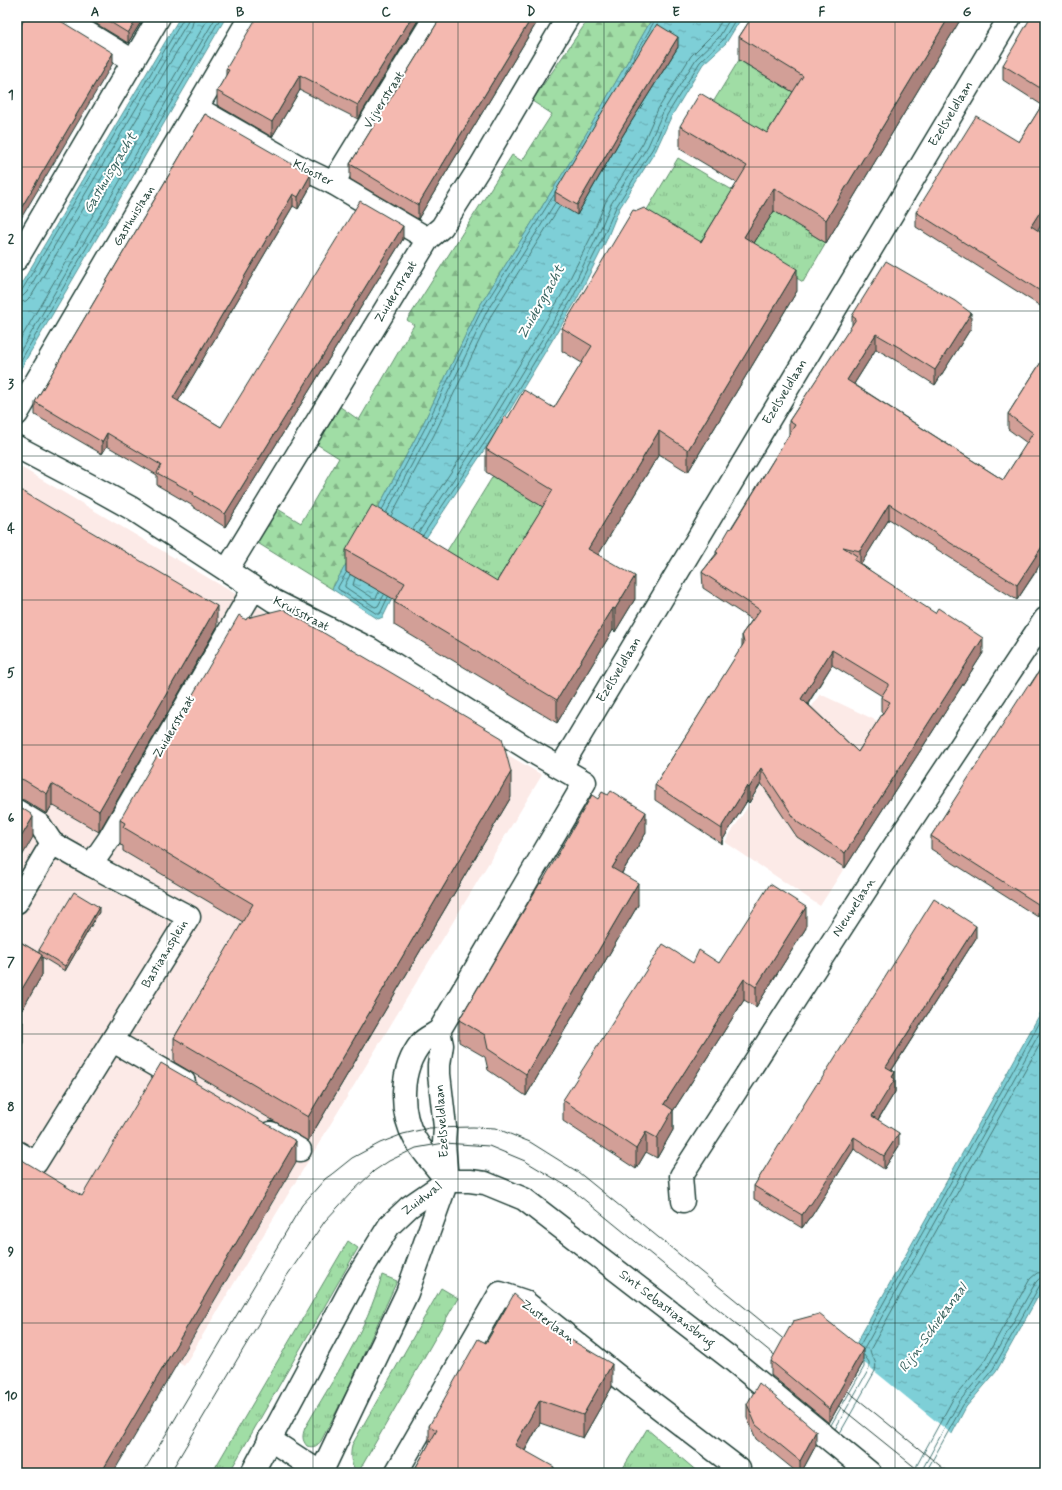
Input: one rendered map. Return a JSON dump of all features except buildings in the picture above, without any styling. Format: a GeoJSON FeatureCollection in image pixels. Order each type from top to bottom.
{"type":"FeatureCollection","features":[{"type":"Feature","properties":{"kind":"street"},"geometry":{"type":"LineString","coordinates":[[61,17],[133,61]]}},
{"type":"Feature","properties":{"kind":"street"},"geometry":{"type":"LineString","coordinates":[[17,259],[159,17]]}},
{"type":"Feature","properties":{"kind":"street","name":"Gasthuislaan"},"geometry":{"type":"LineString","coordinates":[[17,414],[250,17]]}},
{"type":"Feature","properties":{"kind":"street","name":"Vijverstraat"},"geometry":{"type":"LineString","coordinates":[[333,183],[435,17]]}},
{"type":"Feature","properties":{"kind":"street","name":"Zuiderstraat"},"geometry":{"type":"LineString","coordinates":[[227,570],[428,238],[442,227],[480,167],[568,17]]}},
{"type":"Feature","properties":{"kind":"street","name":"Ezelsveldlaan"},"geometry":{"type":"LineString","coordinates":[[561,767],[1010,17]]}},
{"type":"Feature","properties":{"kind":"street","name":"Klooster"},"geometry":{"type":"LineString","coordinates":[[197,108],[298,166],[333,183],[428,238]]}},
{"type":"Feature","properties":{"kind":"street","name":"Kruisstraat"},"geometry":{"type":"LineString","coordinates":[[17,447],[131,508],[274,601],[370,650],[538,755],[586,782]]}},
{"type":"Feature","properties":{"kind":"street","name":"Zuiderstraat"},"geometry":{"type":"LineString","coordinates":[[91,865],[109,839],[254,588]]}},
{"type":"Feature","properties":{"kind":"street","name":"Nieuwelaan"},"geometry":{"type":"LineString","coordinates":[[683,1201],[681,1176],[888,854],[1045,619]]}},
{"type":"Feature","properties":{"kind":"street","name":"Ezelsveldlaan"},"geometry":{"type":"LineString","coordinates":[[446,1181],[416,1140],[412,1132],[408,1120],[403,1092],[408,1069],[422,1042],[439,1031],[586,782]]}},
{"type":"Feature","properties":{"kind":"street"},"geometry":{"type":"LineString","coordinates":[[17,811],[40,825],[52,843],[17,902]]}},
{"type":"Feature","properties":{"kind":"street","name":"Bastiaansplein"},"geometry":{"type":"LineString","coordinates":[[17,1152],[36,1163],[189,917],[52,843]]}},
{"type":"Feature","properties":{"kind":"street","name":"Ezelsveldlaan"},"geometry":{"type":"LineString","coordinates":[[439,1031],[442,1045],[439,1074],[445,1127],[444,1143],[446,1181]]}},
{"type":"Feature","properties":{"kind":"street"},"geometry":{"type":"LineString","coordinates":[[113,1041],[201,1092]]}},
{"type":"Feature","properties":{"kind":"street"},"geometry":{"type":"LineString","coordinates":[[254,1123],[300,1150]]}},
{"type":"Feature","properties":{"kind":"street","name":"Sint Sebastiaansbrug"},"geometry":{"type":"LineString","coordinates":[[446,1181],[470,1181],[485,1183],[524,1199],[730,1358],[870,1473]]}},
{"type":"Feature","properties":{"kind":"street","name":"Zuidwal"},"geometry":{"type":"LineString","coordinates":[[252,1473],[356,1279],[389,1226],[409,1207],[446,1181]]}},
{"type":"Feature","properties":{"kind":"street","name":"Zuidwal"},"geometry":{"type":"LineString","coordinates":[[321,1473],[407,1293],[446,1181]]}},
{"type":"Feature","properties":{"kind":"street","name":"Zusterlaan"},"geometry":{"type":"LineString","coordinates":[[396,1473],[500,1293],[524,1301],[628,1384],[739,1469]]}},
{"type":"Feature","properties":{"kind":"street"},"geometry":{"type":"LineString","coordinates":[[269,1439],[321,1473]]}},
{"type":"Feature","properties":{"kind":"shaded area"},"geometry":{"type":"Polygon","coordinates":[[[17,465],[542,775],[184,1366],[17,1265],[17,465]]]}},
{"type":"Feature","properties":{"kind":"shaded area"},"geometry":{"type":"Polygon","coordinates":[[[820,694],[924,743],[820,906],[725,842],[820,694]]]}},
{"type":"Feature","properties":{"kind":"green space"},"geometry":{"type":"Polygon","coordinates":[[[590,17],[653,17],[570,162],[479,307],[421,428],[332,589],[256,542],[276,508],[301,523],[339,458],[315,443],[339,406],[359,420],[414,325],[407,320],[512,155],[522,161],[552,114],[532,101],[590,17]]]}},
{"type":"Feature","properties":{"kind":"green space"},"geometry":{"type":"Polygon","coordinates":[[[739,60],[803,98],[767,156],[704,117],[739,60]]]}},
{"type":"Feature","properties":{"kind":"green space"},"geometry":{"type":"Polygon","coordinates":[[[678,158],[734,191],[695,250],[642,218],[678,158]]]}},
{"type":"Feature","properties":{"kind":"green space"},"geometry":{"type":"Polygon","coordinates":[[[774,211],[826,243],[803,282],[750,249],[774,211]]]}},
{"type":"Feature","properties":{"kind":"green space"},"geometry":{"type":"Polygon","coordinates":[[[493,476],[553,513],[497,603],[437,567],[493,476]]]}},
{"type":"Feature","properties":{"kind":"green space"},"geometry":{"type":"Polygon","coordinates":[[[348,1241],[358,1248],[229,1473],[212,1473],[348,1241]]]}},
{"type":"Feature","properties":{"kind":"green space"},"geometry":{"type":"Polygon","coordinates":[[[382,1275],[397,1281],[346,1393],[321,1441],[315,1446],[307,1446],[303,1438],[305,1428],[338,1373],[358,1335],[376,1295],[382,1275]]]}},
{"type":"Feature","properties":{"kind":"green space"},"geometry":{"type":"Polygon","coordinates":[[[441,1288],[458,1298],[357,1473],[351,1460],[352,1445],[441,1288]]]}},
{"type":"Feature","properties":{"kind":"green space"},"geometry":{"type":"Polygon","coordinates":[[[647,1429],[699,1473],[620,1473],[647,1429]]]}},
{"type":"Feature","properties":{"kind":"water","name":"Gasthuisgracht"},"geometry":{"type":"Polygon","coordinates":[[[180,17],[226,17],[17,375],[17,291],[180,17]]]}},
{"type":"Feature","properties":{"kind":"water","name":"Zuidergracht"},"geometry":{"type":"Polygon","coordinates":[[[653,17],[742,17],[726,43],[703,64],[671,117],[656,150],[619,209],[606,241],[576,301],[502,423],[422,544],[400,582],[383,617],[378,619],[332,589],[421,428],[479,307],[570,162],[653,17]]]}},
{"type":"Feature","properties":{"kind":"water","name":"Rijn-Schiekanaal"},"geometry":{"type":"Polygon","coordinates":[[[1045,1005],[1045,1284],[996,1372],[966,1407],[945,1447],[799,1473],[861,1365],[856,1344],[1045,1005]]]}},
{"type":"Feature","properties":{"kind":"pier"},"geometry":{"type":"Polygon","coordinates":[[[851,1352],[953,1435],[932,1473],[797,1473],[858,1365],[851,1352]]]}},
{"type":"Feature","properties":{"kind":"tram line"},"geometry":{"type":"LineString","coordinates":[[143,1473],[302,1205],[325,1179],[352,1158],[380,1143],[403,1134],[429,1128],[495,1128],[530,1142],[578,1172],[792,1346]]}},
{"type":"Feature","properties":{"kind":"tram line"},"geometry":{"type":"LineString","coordinates":[[170,1473],[286,1277],[325,1221],[374,1171],[389,1161],[416,1148],[444,1143],[489,1146],[525,1161],[570,1188],[783,1362]]}},
{"type":"Feature","properties":{"kind":"tram line"},"geometry":{"type":"LineString","coordinates":[[839,1384],[949,1473]]}},
{"type":"Feature","properties":{"kind":"tram line"},"geometry":{"type":"LineString","coordinates":[[830,1399],[922,1473]]}}]}
